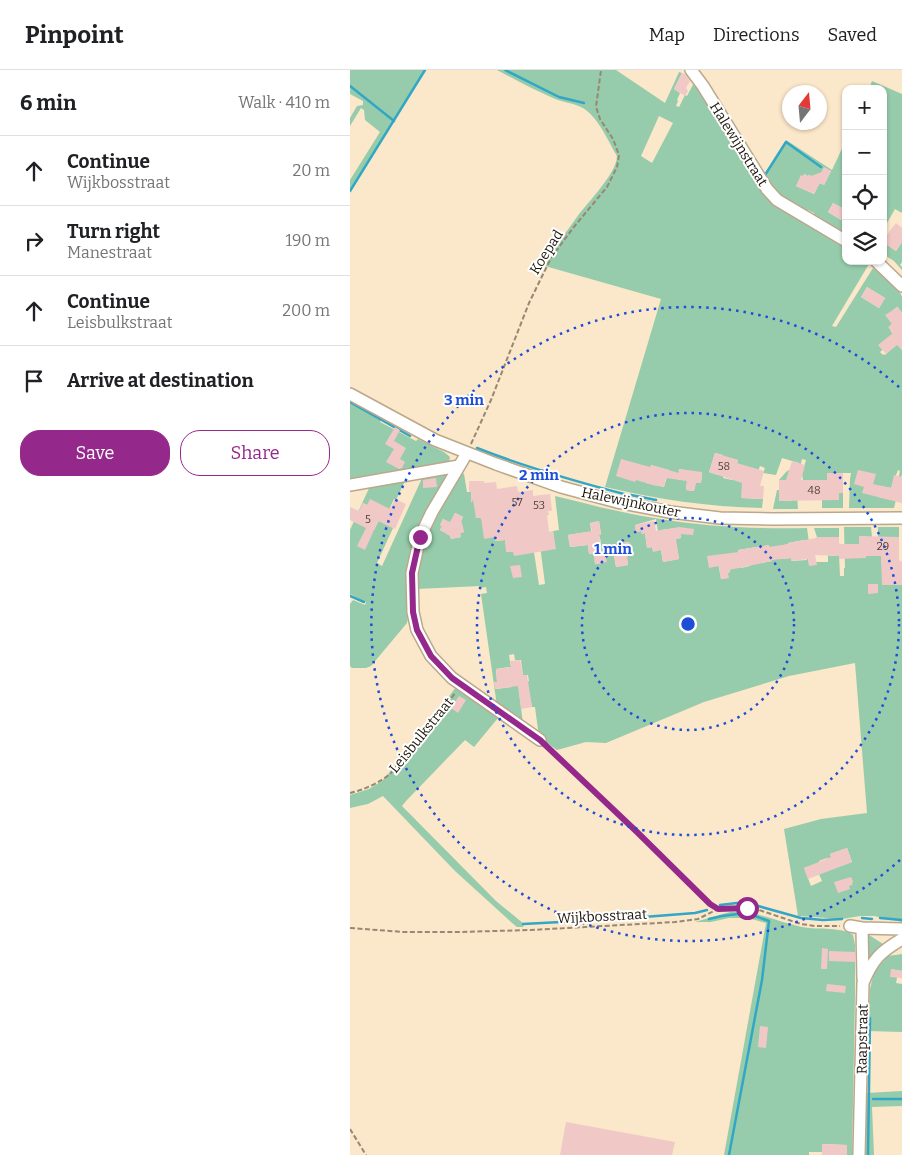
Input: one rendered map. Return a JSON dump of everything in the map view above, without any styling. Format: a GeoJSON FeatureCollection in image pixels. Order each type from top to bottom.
{"type":"FeatureCollection","features":[{"type":"Feature","properties":{"kind":"street","name":"Halewijnstraat"},"geometry":{"type":"LineString","coordinates":[[691,70],[703,86],[767,189],[777,200],[842,239]]}},
{"type":"Feature","properties":{"kind":"street"},"geometry":{"type":"LineString","coordinates":[[880,265],[902,286]]}},
{"type":"Feature","properties":{"kind":"street","name":"Halewijnkouter"},"geometry":{"type":"LineString","coordinates":[[350,394],[435,440],[467,453],[561,487],[617,502],[670,512],[729,518],[902,518]]}},
{"type":"Feature","properties":{"kind":"street","name":"Leisbulkstraat"},"geometry":{"type":"LineString","coordinates":[[467,453],[432,512],[420,537],[412,573],[413,612],[417,630],[431,656],[441,668],[461,685],[540,740]]}},
{"type":"Feature","properties":{"kind":"street"},"geometry":{"type":"LineString","coordinates":[[350,485],[459,466]]}},
{"type":"Feature","properties":{"kind":"street"},"geometry":{"type":"LineString","coordinates":[[863,983],[856,927],[902,929]]}},
{"type":"Feature","properties":{"kind":"street","name":"Raapstraat"},"geometry":{"type":"LineString","coordinates":[[859,1155],[863,983],[869,968],[878,956],[902,939]]}},
{"type":"Feature","properties":{"kind":"path","name":"Koepad"},"geometry":{"type":"LineString","coordinates":[[467,453],[491,400],[529,303],[551,258],[607,187],[617,167],[619,155],[613,139],[600,119],[596,107],[601,70]]}},
{"type":"Feature","properties":{"kind":"path","name":"Leisbulkstraat"},"geometry":{"type":"LineString","coordinates":[[350,793],[385,778],[391,773],[461,685]]}},
{"type":"Feature","properties":{"kind":"path"},"geometry":{"type":"LineString","coordinates":[[540,740],[710,904],[718,909]]}},
{"type":"Feature","properties":{"kind":"path","name":"Wijkbosstraat"},"geometry":{"type":"LineString","coordinates":[[350,928],[404,932],[531,930],[675,922],[698,918],[718,909],[747,908],[801,924],[856,927]]}},
{"type":"Feature","properties":{"kind":"path"},"geometry":{"type":"LineString","coordinates":[[350,1129],[366,1155]]}},
{"type":"Feature","properties":{"kind":"green space"},"geometry":{"type":"Polygon","coordinates":[[[350,70],[425,70],[350,191],[350,180],[380,132],[365,120],[364,110],[361,108],[350,126],[350,118],[357,106],[363,105],[363,101],[350,94],[350,70]]]}},
{"type":"Feature","properties":{"kind":"green space"},"geometry":{"type":"Polygon","coordinates":[[[497,70],[616,70],[665,103],[679,72],[682,73],[674,89],[680,93],[676,106],[679,107],[695,81],[730,137],[750,174],[763,192],[793,216],[842,245],[842,265],[868,265],[832,326],[836,327],[873,268],[898,290],[902,297],[902,313],[897,307],[887,316],[892,324],[889,327],[892,333],[902,334],[880,352],[885,355],[897,344],[902,350],[902,474],[894,508],[849,508],[851,473],[827,473],[828,500],[839,500],[839,493],[843,493],[843,508],[822,508],[822,481],[803,480],[802,474],[806,460],[802,459],[800,467],[799,463],[782,458],[776,475],[763,473],[765,468],[760,466],[753,486],[742,486],[742,498],[763,499],[762,508],[683,502],[605,487],[661,299],[545,266],[568,229],[607,179],[616,163],[617,156],[600,125],[586,110],[557,100],[497,70]],[[659,116],[641,156],[652,163],[673,123],[659,116]],[[867,287],[861,297],[879,308],[885,298],[867,287]],[[715,453],[709,472],[724,475],[723,478],[732,480],[738,460],[722,459],[723,455],[715,453]],[[651,465],[646,483],[664,487],[669,470],[651,465]],[[679,469],[678,480],[687,480],[686,490],[694,491],[696,482],[701,483],[702,473],[679,469]],[[898,470],[891,488],[881,486],[878,497],[891,500],[896,490],[900,471],[898,470]]]}},
{"type":"Feature","properties":{"kind":"green space"},"geometry":{"type":"Polygon","coordinates":[[[872,81],[881,85],[870,85],[872,81]]]}},
{"type":"Feature","properties":{"kind":"green space"},"geometry":{"type":"Polygon","coordinates":[[[887,88],[902,94],[902,213],[895,209],[887,223],[887,88]]]}},
{"type":"Feature","properties":{"kind":"green space"},"geometry":{"type":"Polygon","coordinates":[[[786,140],[832,170],[842,149],[842,208],[833,203],[828,212],[841,220],[842,219],[842,235],[815,218],[814,213],[803,210],[779,195],[763,177],[786,140]],[[824,168],[821,173],[811,177],[805,174],[796,186],[814,194],[820,183],[824,185],[831,171],[824,168]]]}},
{"type":"Feature","properties":{"kind":"green space"},"geometry":{"type":"Polygon","coordinates":[[[902,242],[902,262],[900,265],[902,270],[887,257],[887,245],[896,251],[902,242]]]}},
{"type":"Feature","properties":{"kind":"green space"},"geometry":{"type":"Polygon","coordinates":[[[350,399],[383,417],[380,422],[416,441],[418,439],[444,452],[450,457],[449,463],[350,481],[350,399]]]}},
{"type":"Feature","properties":{"kind":"green space"},"geometry":{"type":"Polygon","coordinates":[[[789,470],[796,480],[798,509],[773,509],[777,490],[779,490],[780,501],[792,501],[779,480],[789,470]]]}},
{"type":"Feature","properties":{"kind":"green space"},"geometry":{"type":"Polygon","coordinates":[[[460,472],[464,474],[467,492],[471,492],[471,500],[479,500],[481,519],[484,519],[482,504],[485,504],[486,498],[484,491],[489,491],[493,521],[488,521],[489,525],[493,525],[495,541],[505,540],[507,552],[513,551],[511,530],[513,530],[510,525],[511,520],[508,507],[514,506],[517,520],[524,517],[523,509],[520,509],[520,506],[528,505],[531,525],[537,525],[538,528],[542,527],[543,533],[549,533],[550,539],[554,539],[553,531],[559,530],[555,496],[630,514],[693,524],[750,528],[807,528],[811,557],[808,557],[809,565],[816,565],[816,562],[828,562],[828,555],[839,555],[840,576],[844,576],[845,568],[844,527],[871,527],[872,537],[878,537],[878,556],[889,556],[889,560],[881,560],[882,568],[889,568],[889,585],[902,585],[902,922],[874,916],[842,919],[798,916],[784,829],[821,819],[867,813],[855,663],[789,676],[704,702],[606,743],[586,742],[557,750],[539,737],[535,707],[532,707],[529,691],[526,691],[525,683],[529,681],[528,675],[523,675],[521,660],[515,660],[514,654],[509,655],[512,674],[517,674],[523,724],[497,706],[481,594],[487,593],[486,587],[417,589],[420,556],[424,541],[435,514],[460,472]],[[455,513],[451,523],[443,519],[440,530],[450,535],[451,539],[461,537],[460,533],[464,532],[461,521],[463,517],[455,513]],[[656,519],[635,525],[636,532],[641,531],[642,534],[645,533],[647,548],[652,547],[653,551],[661,550],[656,519]],[[599,521],[590,523],[592,536],[588,536],[587,532],[568,535],[570,547],[588,545],[589,554],[594,553],[595,564],[602,563],[599,543],[601,542],[599,535],[601,534],[599,521]],[[677,528],[661,530],[663,541],[681,538],[680,531],[677,528]],[[538,530],[534,531],[535,538],[532,539],[539,585],[545,584],[538,530]],[[859,536],[859,544],[851,544],[851,558],[866,558],[866,536],[859,536]],[[804,540],[781,546],[783,559],[791,558],[792,561],[807,560],[804,540]],[[629,542],[617,544],[619,555],[614,556],[616,567],[628,565],[626,553],[631,552],[629,542]],[[675,545],[669,546],[669,549],[661,550],[663,562],[679,559],[675,545]],[[769,545],[738,550],[741,568],[750,566],[750,563],[772,561],[769,545]],[[727,554],[717,557],[721,579],[728,578],[728,573],[730,572],[727,554]],[[509,667],[496,669],[497,682],[494,682],[496,689],[512,687],[509,667]],[[847,848],[830,854],[832,858],[819,861],[821,867],[817,868],[815,864],[804,868],[811,886],[822,881],[819,874],[852,862],[847,848]]]}},
{"type":"Feature","properties":{"kind":"green space"},"geometry":{"type":"Polygon","coordinates":[[[448,473],[449,477],[426,517],[407,623],[371,666],[352,668],[350,666],[350,604],[353,600],[365,605],[366,602],[350,594],[350,530],[370,486],[405,481],[383,523],[393,528],[377,563],[382,566],[423,476],[448,473]],[[363,503],[374,530],[381,516],[363,503]]]}},
{"type":"Feature","properties":{"kind":"green space"},"geometry":{"type":"Polygon","coordinates":[[[878,527],[899,527],[899,537],[878,537],[878,527]]]}},
{"type":"Feature","properties":{"kind":"green space"},"geometry":{"type":"Polygon","coordinates":[[[814,528],[839,528],[839,537],[817,537],[814,528]]]}},
{"type":"Feature","properties":{"kind":"green space"},"geometry":{"type":"Polygon","coordinates":[[[456,687],[498,718],[474,747],[465,740],[402,806],[496,901],[524,924],[523,927],[517,927],[455,871],[383,796],[368,804],[350,808],[350,795],[369,789],[382,781],[408,751],[456,687]]]}},
{"type":"Feature","properties":{"kind":"green space"},"geometry":{"type":"Polygon","coordinates":[[[744,911],[802,927],[839,930],[853,935],[855,945],[855,996],[852,1155],[847,1155],[847,1145],[823,1144],[822,1152],[809,1152],[809,1155],[724,1155],[766,923],[748,918],[695,922],[730,912],[744,911]]]}},
{"type":"Feature","properties":{"kind":"green space"},"geometry":{"type":"Polygon","coordinates":[[[866,933],[883,944],[867,965],[866,933]]]}},
{"type":"Feature","properties":{"kind":"green space"},"geometry":{"type":"Polygon","coordinates":[[[902,954],[902,971],[891,969],[897,978],[896,983],[902,984],[902,1032],[868,1031],[870,989],[874,972],[888,956],[902,954]]]}},
{"type":"Feature","properties":{"kind":"green space"},"geometry":{"type":"Polygon","coordinates":[[[902,1091],[902,1106],[872,1107],[874,1155],[864,1155],[866,1093],[902,1091]]]}},
{"type":"Feature","properties":{"kind":"building"},"geometry":{"type":"Polygon","coordinates":[[[682,73],[690,81],[686,88],[688,91],[685,96],[674,89],[682,73]]]}},
{"type":"Feature","properties":{"kind":"building"},"geometry":{"type":"Polygon","coordinates":[[[824,167],[831,171],[824,185],[820,183],[814,194],[796,186],[801,175],[811,176],[822,172],[824,167]]]}},
{"type":"Feature","properties":{"kind":"building"},"geometry":{"type":"Polygon","coordinates":[[[833,203],[842,208],[842,219],[841,220],[828,212],[833,203]]]}},
{"type":"Feature","properties":{"kind":"building"},"geometry":{"type":"Polygon","coordinates":[[[896,223],[902,228],[902,242],[896,251],[887,245],[887,235],[896,223]]]}},
{"type":"Feature","properties":{"kind":"building"},"geometry":{"type":"Polygon","coordinates":[[[867,287],[885,298],[879,308],[861,297],[867,287]]]}},
{"type":"Feature","properties":{"kind":"building"},"geometry":{"type":"Polygon","coordinates":[[[898,307],[902,313],[902,350],[897,345],[886,354],[878,345],[893,333],[888,327],[892,324],[885,315],[898,307]]]}},
{"type":"Feature","properties":{"kind":"building"},"geometry":{"type":"Polygon","coordinates":[[[395,427],[400,430],[394,441],[406,448],[400,459],[405,462],[402,468],[399,469],[386,462],[394,449],[385,444],[395,427]]]}},
{"type":"Feature","properties":{"kind":"building"},"geometry":{"type":"Polygon","coordinates":[[[715,453],[738,460],[737,463],[764,471],[760,486],[764,486],[763,499],[741,498],[742,483],[709,472],[715,453]]]}},
{"type":"Feature","properties":{"kind":"building"},"geometry":{"type":"Polygon","coordinates":[[[621,459],[679,473],[679,469],[702,472],[701,483],[696,483],[694,491],[686,490],[687,481],[666,478],[664,487],[636,480],[635,482],[616,476],[621,459]]]}},
{"type":"Feature","properties":{"kind":"building"},"geometry":{"type":"Polygon","coordinates":[[[792,461],[805,465],[801,480],[827,480],[827,473],[843,473],[843,493],[839,493],[839,500],[779,501],[779,480],[786,480],[792,461]]]}},
{"type":"Feature","properties":{"kind":"building"},"geometry":{"type":"Polygon","coordinates":[[[858,470],[876,474],[873,484],[891,488],[894,475],[902,477],[902,503],[862,493],[864,487],[854,484],[858,470]]]}},
{"type":"Feature","properties":{"kind":"building"},"geometry":{"type":"Polygon","coordinates":[[[436,478],[437,487],[423,488],[423,480],[436,478]]]}},
{"type":"Feature","properties":{"kind":"building"},"geometry":{"type":"Polygon","coordinates":[[[469,481],[496,482],[497,489],[517,486],[518,492],[533,490],[533,496],[550,494],[552,511],[548,511],[549,515],[547,515],[549,532],[553,531],[556,549],[514,556],[513,552],[506,552],[505,540],[495,541],[495,537],[484,539],[481,518],[476,518],[473,500],[471,503],[469,481]]]}},
{"type":"Feature","properties":{"kind":"building"},"geometry":{"type":"Polygon","coordinates":[[[370,499],[390,509],[395,499],[406,504],[395,529],[378,521],[365,550],[357,546],[366,528],[350,520],[350,507],[359,511],[363,503],[367,505],[370,499]]]}},
{"type":"Feature","properties":{"kind":"building"},"geometry":{"type":"Polygon","coordinates":[[[455,513],[463,517],[461,520],[464,532],[460,533],[461,537],[451,539],[450,536],[440,530],[442,526],[440,525],[443,519],[450,522],[455,513]]]}},
{"type":"Feature","properties":{"kind":"building"},"geometry":{"type":"Polygon","coordinates":[[[599,521],[602,554],[605,554],[607,562],[595,564],[594,553],[589,554],[588,545],[570,547],[568,535],[592,531],[590,523],[599,521]]]}},
{"type":"Feature","properties":{"kind":"building"},"geometry":{"type":"Polygon","coordinates":[[[654,521],[656,531],[679,527],[694,529],[693,535],[680,534],[681,538],[676,539],[679,559],[663,562],[661,550],[653,552],[652,547],[647,548],[645,533],[642,534],[641,531],[636,532],[635,525],[654,521]]]}},
{"type":"Feature","properties":{"kind":"building"},"geometry":{"type":"Polygon","coordinates":[[[859,536],[899,537],[902,585],[882,585],[881,556],[839,559],[839,556],[815,555],[817,565],[809,566],[808,559],[791,561],[791,558],[772,560],[729,570],[729,578],[721,579],[719,566],[709,568],[707,556],[739,552],[738,550],[769,545],[769,547],[788,544],[816,537],[839,537],[840,544],[859,544],[859,536]]]}},
{"type":"Feature","properties":{"kind":"building"},"geometry":{"type":"Polygon","coordinates":[[[629,542],[631,552],[627,553],[628,565],[616,567],[614,556],[619,555],[617,544],[629,542]]]}},
{"type":"Feature","properties":{"kind":"building"},"geometry":{"type":"Polygon","coordinates":[[[520,565],[522,577],[513,578],[510,566],[520,565]]]}},
{"type":"Feature","properties":{"kind":"building"},"geometry":{"type":"Polygon","coordinates":[[[868,584],[878,584],[878,593],[868,594],[868,584]]]}},
{"type":"Feature","properties":{"kind":"building"},"geometry":{"type":"Polygon","coordinates":[[[520,660],[523,675],[527,675],[532,707],[521,709],[518,686],[495,689],[494,682],[497,682],[496,669],[511,667],[510,661],[520,660]]]}},
{"type":"Feature","properties":{"kind":"building"},"geometry":{"type":"Polygon","coordinates":[[[459,696],[466,700],[458,713],[451,708],[459,696]]]}},
{"type":"Feature","properties":{"kind":"building"},"geometry":{"type":"Polygon","coordinates":[[[847,848],[852,862],[808,879],[804,868],[831,857],[830,854],[847,848]]]}},
{"type":"Feature","properties":{"kind":"building"},"geometry":{"type":"Polygon","coordinates":[[[851,877],[853,881],[852,885],[849,886],[850,889],[838,893],[834,882],[851,877]]]}},
{"type":"Feature","properties":{"kind":"building"},"geometry":{"type":"Polygon","coordinates":[[[822,948],[828,949],[827,969],[821,969],[822,948]]]}},
{"type":"Feature","properties":{"kind":"building"},"geometry":{"type":"Polygon","coordinates":[[[829,951],[855,952],[855,962],[829,961],[829,951]]]}},
{"type":"Feature","properties":{"kind":"building"},"geometry":{"type":"Polygon","coordinates":[[[891,969],[902,971],[902,978],[890,977],[891,969]]]}},
{"type":"Feature","properties":{"kind":"building"},"geometry":{"type":"Polygon","coordinates":[[[827,984],[846,986],[845,993],[826,991],[827,984]]]}},
{"type":"Feature","properties":{"kind":"building"},"geometry":{"type":"Polygon","coordinates":[[[760,1026],[768,1027],[766,1048],[758,1047],[760,1026]]]}},
{"type":"Feature","properties":{"kind":"building"},"geometry":{"type":"Polygon","coordinates":[[[566,1122],[675,1142],[672,1155],[560,1155],[566,1122]]]}},
{"type":"Feature","properties":{"kind":"building"},"geometry":{"type":"Polygon","coordinates":[[[822,1144],[847,1145],[847,1155],[822,1155],[822,1144]]]}},
{"type":"Feature","properties":{"kind":"waterway"},"geometry":{"type":"LineString","coordinates":[[350,191],[425,70]]}},
{"type":"Feature","properties":{"kind":"waterway"},"geometry":{"type":"LineString","coordinates":[[505,70],[559,97],[584,103]]}},
{"type":"Feature","properties":{"kind":"waterway"},"geometry":{"type":"LineString","coordinates":[[350,86],[394,121]]}},
{"type":"Feature","properties":{"kind":"waterway"},"geometry":{"type":"LineString","coordinates":[[765,175],[786,142],[821,167]]}},
{"type":"Feature","properties":{"kind":"waterway"},"geometry":{"type":"LineString","coordinates":[[350,402],[410,436]]}},
{"type":"Feature","properties":{"kind":"waterway"},"geometry":{"type":"LineString","coordinates":[[477,448],[550,473],[624,494]]}},
{"type":"Feature","properties":{"kind":"waterway"},"geometry":{"type":"LineString","coordinates":[[631,495],[656,500]]}},
{"type":"Feature","properties":{"kind":"waterway"},"geometry":{"type":"LineString","coordinates":[[350,596],[364,602]]}},
{"type":"Feature","properties":{"kind":"waterway"},"geometry":{"type":"LineString","coordinates":[[720,905],[751,904],[801,918],[842,919]]}},
{"type":"Feature","properties":{"kind":"waterway"},"geometry":{"type":"LineString","coordinates":[[523,924],[618,919],[695,913],[707,910]]}},
{"type":"Feature","properties":{"kind":"waterway"},"geometry":{"type":"LineString","coordinates":[[709,919],[746,913],[769,921],[762,980],[729,1155]]}},
{"type":"Feature","properties":{"kind":"waterway"},"geometry":{"type":"LineString","coordinates":[[862,918],[872,919]]}},
{"type":"Feature","properties":{"kind":"waterway"},"geometry":{"type":"LineString","coordinates":[[880,918],[902,920]]}},
{"type":"Feature","properties":{"kind":"waterway"},"geometry":{"type":"LineString","coordinates":[[868,1155],[870,1018]]}},
{"type":"Feature","properties":{"kind":"waterway"},"geometry":{"type":"LineString","coordinates":[[873,1099],[902,1099]]}},
{"type":"Feature","properties":{"kind":"route"},"geometry":{"type":"LineString","coordinates":[[420,537],[412,573],[413,612],[417,630],[424,644],[441,668],[461,685],[540,740],[710,904],[723,910],[747,908]]}}]}
